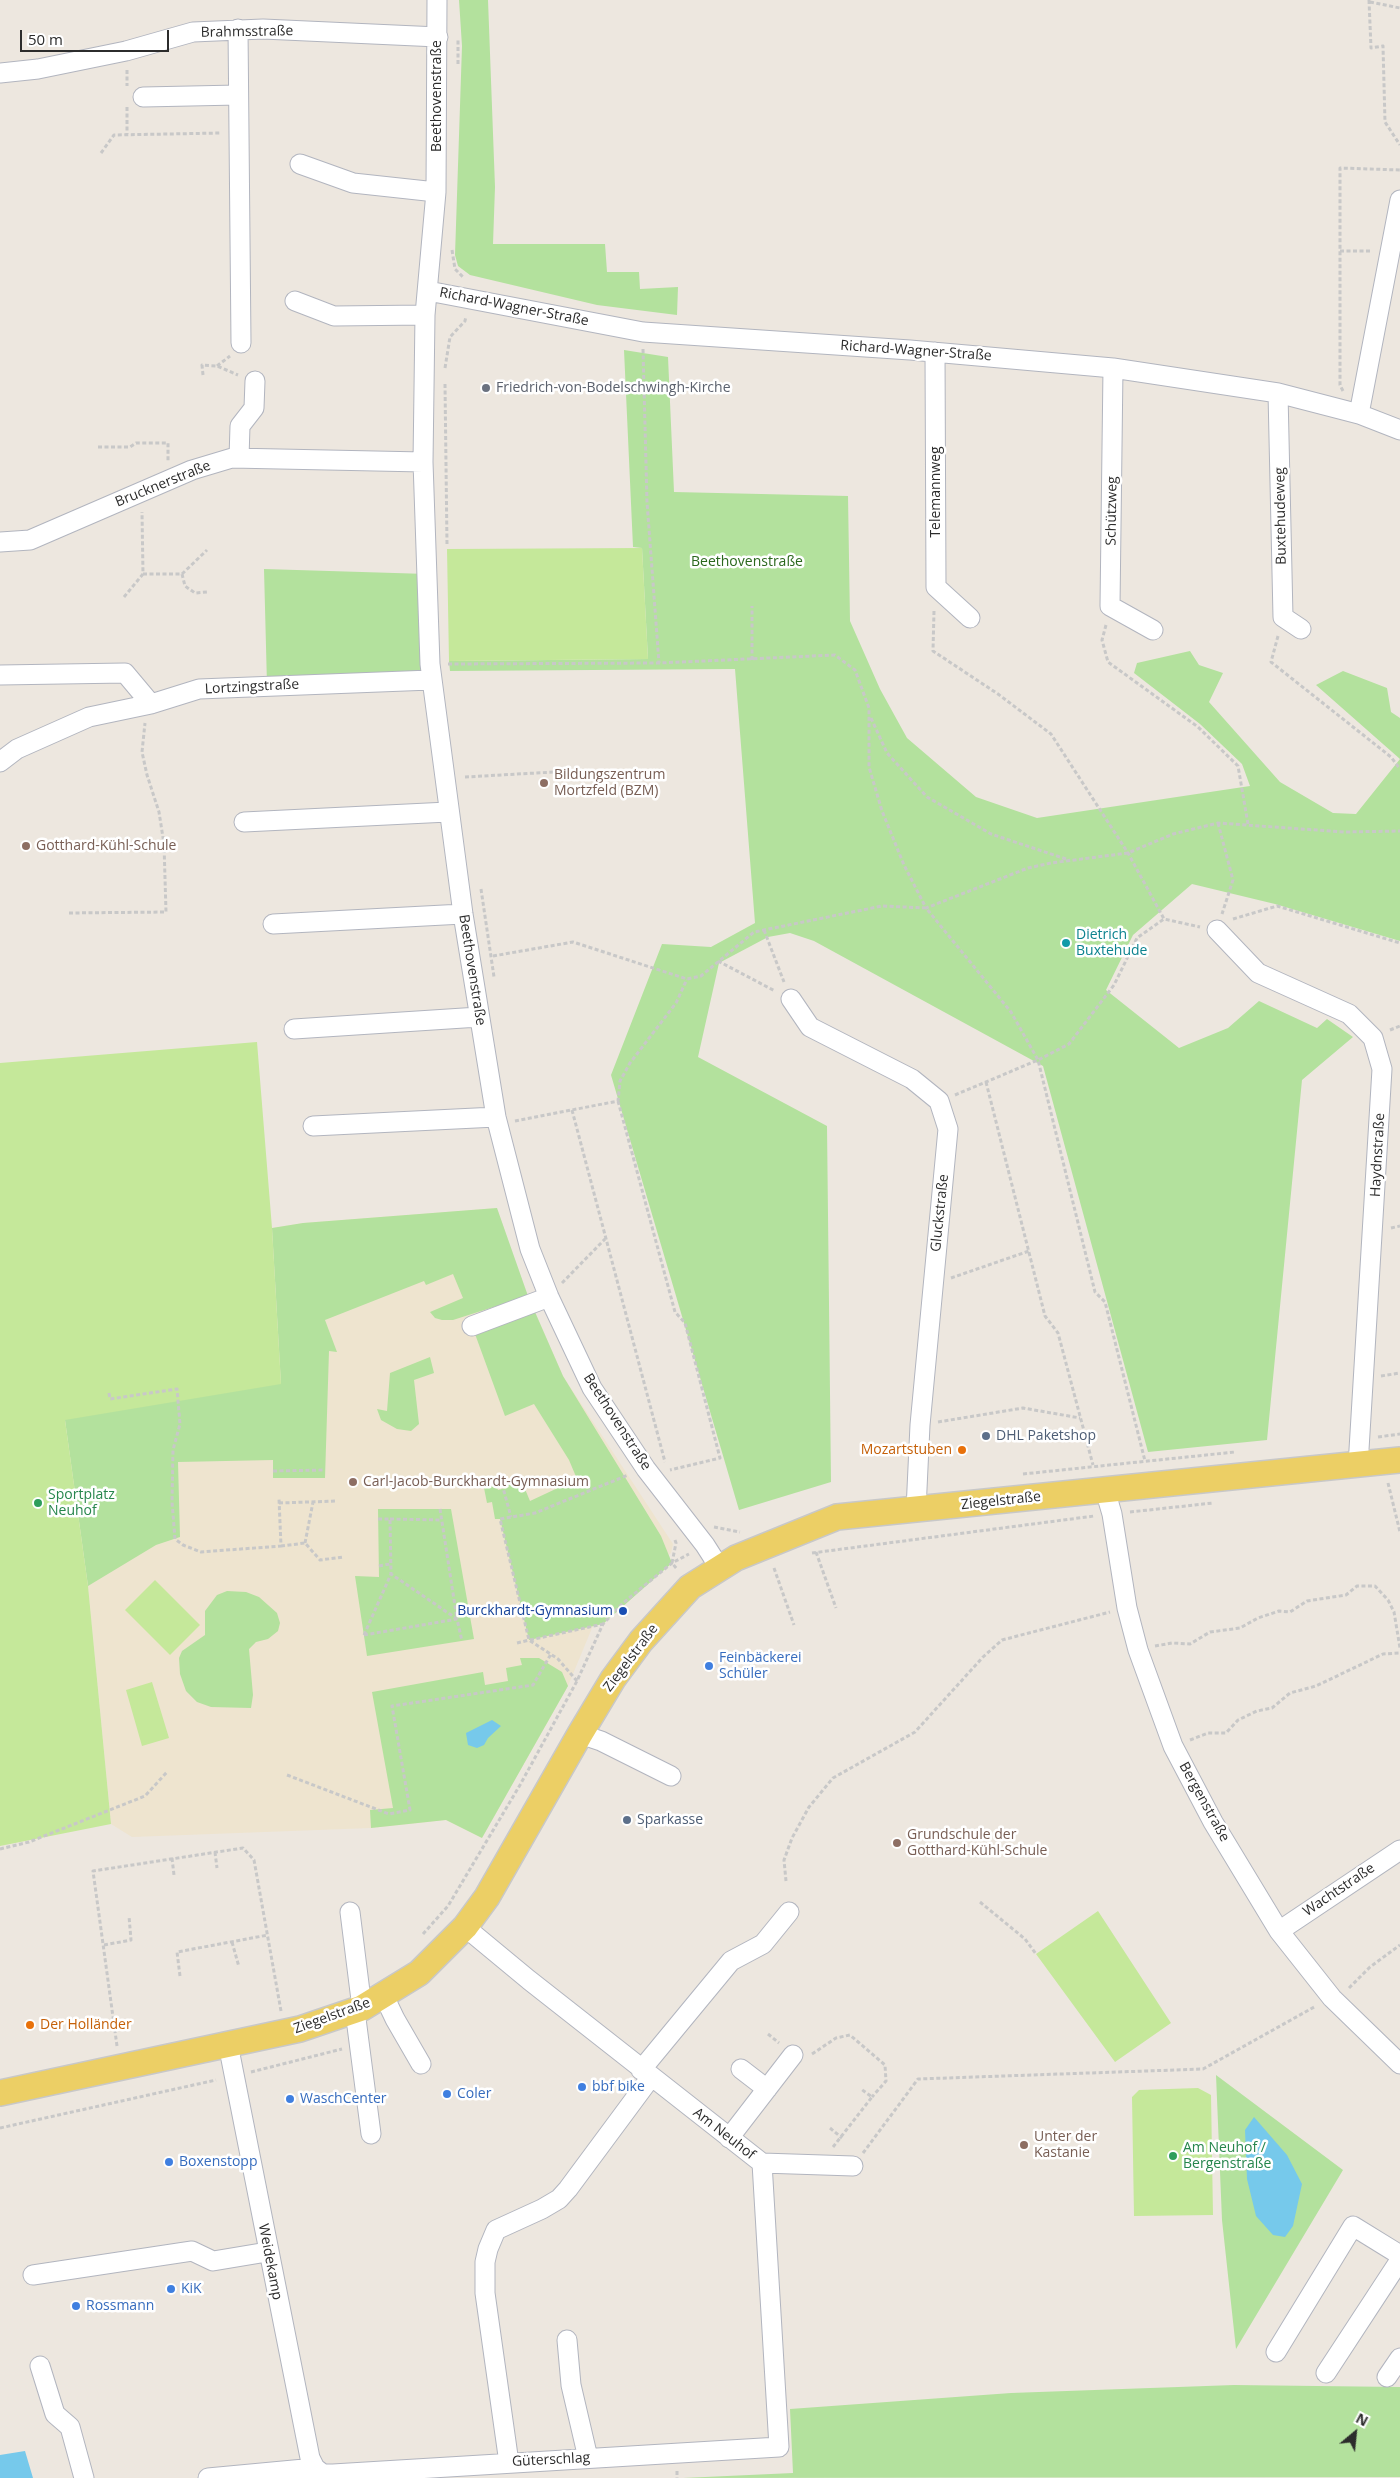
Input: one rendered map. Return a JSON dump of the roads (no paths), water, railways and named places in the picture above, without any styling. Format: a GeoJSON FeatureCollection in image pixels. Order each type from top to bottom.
{"type":"FeatureCollection","features":[{"type":"Feature","properties":{"kind":"main road","name":"Ziegelstraße"},"geometry":{"type":"LineString","coordinates":[[0,2093],[285,2033],[358,2009],[384,1996],[419,1972],[465,1927],[487,1897],[580,1734],[613,1680],[641,1641],[680,1596],[719,1567],[790,1535],[837,1517],[1358,1466],[1392,1461]]}},
{"type":"Feature","properties":{"kind":"street","name":"Beethovenstraße"},"geometry":{"type":"LineString","coordinates":[[437,0],[436,192],[426,315],[423,462],[430,672],[463,914],[497,1121],[530,1248],[557,1294],[592,1388],[651,1461],[719,1567]]}},
{"type":"Feature","properties":{"kind":"street","name":"Brahmsstraße"},"geometry":{"type":"LineString","coordinates":[[0,73],[38,68],[126,51],[193,32],[238,29],[438,37]]}},
{"type":"Feature","properties":{"kind":"street"},"geometry":{"type":"LineString","coordinates":[[238,29],[241,343]]}},
{"type":"Feature","properties":{"kind":"street"},"geometry":{"type":"LineString","coordinates":[[143,97],[238,95]]}},
{"type":"Feature","properties":{"kind":"street"},"geometry":{"type":"LineString","coordinates":[[300,164],[353,183],[436,192]]}},
{"type":"Feature","properties":{"kind":"street"},"geometry":{"type":"LineString","coordinates":[[1360,414],[1394,277],[1392,250],[1400,200]]}},
{"type":"Feature","properties":{"kind":"street","name":"Richard-Wagner-Straße"},"geometry":{"type":"LineString","coordinates":[[428,291],[643,332],[935,352],[1113,368],[1278,393],[1360,414],[1400,430]]}},
{"type":"Feature","properties":{"kind":"street"},"geometry":{"type":"LineString","coordinates":[[295,301],[334,316],[426,315]]}},
{"type":"Feature","properties":{"kind":"street","name":"Telemannweg"},"geometry":{"type":"LineString","coordinates":[[935,352],[936,587],[970,618]]}},
{"type":"Feature","properties":{"kind":"street","name":"Schützweg"},"geometry":{"type":"LineString","coordinates":[[1113,368],[1110,606],[1152,630]]}},
{"type":"Feature","properties":{"kind":"street"},"geometry":{"type":"LineString","coordinates":[[239,458],[240,426],[254,408],[255,381]]}},
{"type":"Feature","properties":{"kind":"street","name":"Buxtehudeweg"},"geometry":{"type":"LineString","coordinates":[[1278,393],[1283,617],[1301,629]]}},
{"type":"Feature","properties":{"kind":"street","name":"Brucknerstraße"},"geometry":{"type":"LineString","coordinates":[[0,542],[30,540],[192,470],[239,458],[423,462]]}},
{"type":"Feature","properties":{"kind":"street"},"geometry":{"type":"LineString","coordinates":[[0,675],[125,672],[151,704]]}},
{"type":"Feature","properties":{"kind":"street","name":"Lortzingstraße"},"geometry":{"type":"LineString","coordinates":[[0,762],[17,749],[89,717],[151,704],[199,689],[430,672]]}},
{"type":"Feature","properties":{"kind":"street"},"geometry":{"type":"LineString","coordinates":[[244,822],[448,812]]}},
{"type":"Feature","properties":{"kind":"street"},"geometry":{"type":"LineString","coordinates":[[273,924],[463,914]]}},
{"type":"Feature","properties":{"kind":"street","name":"Haydnstraße"},"geometry":{"type":"LineString","coordinates":[[1218,927],[1258,973],[1349,1014],[1374,1038],[1380,1061],[1382,1069],[1378,1150],[1358,1466]]}},
{"type":"Feature","properties":{"kind":"street","name":"Gluckstraße"},"geometry":{"type":"LineString","coordinates":[[791,999],[810,1027],[912,1080],[939,1101],[948,1129],[920,1425],[916,1510]]}},
{"type":"Feature","properties":{"kind":"street"},"geometry":{"type":"LineString","coordinates":[[294,1029],[479,1017]]}},
{"type":"Feature","properties":{"kind":"street"},"geometry":{"type":"LineString","coordinates":[[314,1126],[497,1121]]}},
{"type":"Feature","properties":{"kind":"street"},"geometry":{"type":"LineString","coordinates":[[472,1326],[557,1294]]}},
{"type":"Feature","properties":{"kind":"street","name":"Bergenstraße"},"geometry":{"type":"LineString","coordinates":[[1105,1490],[1112,1514],[1127,1608],[1138,1650],[1173,1746],[1213,1822],[1279,1931],[1333,2000],[1400,2064]]}},
{"type":"Feature","properties":{"kind":"street"},"geometry":{"type":"LineString","coordinates":[[580,1734],[601,1741],[671,1776]]}},
{"type":"Feature","properties":{"kind":"street","name":"Wachtstraße"},"geometry":{"type":"LineString","coordinates":[[1279,1931],[1400,1850]]}},
{"type":"Feature","properties":{"kind":"street"},"geometry":{"type":"LineString","coordinates":[[350,1912],[371,2134]]}},
{"type":"Feature","properties":{"kind":"street"},"geometry":{"type":"LineString","coordinates":[[509,2463],[485,2293],[485,2262],[496,2230],[542,2209],[559,2198],[568,2189],[646,2073],[731,1961],[763,1944],[789,1912]]}},
{"type":"Feature","properties":{"kind":"street","name":"Am Neuhof"},"geometry":{"type":"LineString","coordinates":[[465,1927],[646,2073],[762,2163],[779,2447]]}},
{"type":"Feature","properties":{"kind":"street"},"geometry":{"type":"LineString","coordinates":[[384,1996],[394,2019],[421,2064]]}},
{"type":"Feature","properties":{"kind":"street","name":"Weidekamp"},"geometry":{"type":"LineString","coordinates":[[228,2044],[267,2252],[310,2458],[326,2473]]}},
{"type":"Feature","properties":{"kind":"street"},"geometry":{"type":"LineString","coordinates":[[729,2138],[793,2055]]}},
{"type":"Feature","properties":{"kind":"street"},"geometry":{"type":"LineString","coordinates":[[741,2069],[767,2089]]}},
{"type":"Feature","properties":{"kind":"street"},"geometry":{"type":"LineString","coordinates":[[762,2163],[853,2166]]}},
{"type":"Feature","properties":{"kind":"street"},"geometry":{"type":"LineString","coordinates":[[1276,2352],[1353,2226],[1400,2255]]}},
{"type":"Feature","properties":{"kind":"street"},"geometry":{"type":"LineString","coordinates":[[33,2275],[192,2250],[213,2261],[267,2252]]}},
{"type":"Feature","properties":{"kind":"street"},"geometry":{"type":"LineString","coordinates":[[1326,2373],[1400,2260]]}},
{"type":"Feature","properties":{"kind":"street"},"geometry":{"type":"LineString","coordinates":[[567,2340],[571,2385],[588,2458]]}},
{"type":"Feature","properties":{"kind":"street"},"geometry":{"type":"LineString","coordinates":[[1388,2377],[1400,2358]]}},
{"type":"Feature","properties":{"kind":"street"},"geometry":{"type":"LineString","coordinates":[[40,2366],[55,2414],[70,2427],[84,2478]]}},
{"type":"Feature","properties":{"kind":"street","name":"Güterschlag"},"geometry":{"type":"LineString","coordinates":[[208,2478],[779,2447]]}},
{"type":"Feature","properties":{"kind":"water"},"geometry":{"type":"Polygon","coordinates":[[[492,1720],[501,1726],[488,1738],[484,1745],[477,1748],[468,1745],[466,1733],[492,1720]]]}},
{"type":"Feature","properties":{"kind":"water"},"geometry":{"type":"Polygon","coordinates":[[[1254,2117],[1287,2155],[1302,2184],[1293,2226],[1285,2237],[1273,2235],[1256,2216],[1247,2179],[1245,2130],[1254,2117]]]}},
{"type":"Feature","properties":{"kind":"water"},"geometry":{"type":"Polygon","coordinates":[[[25,2451],[33,2478],[0,2478],[0,2455],[25,2451]]]}},
{"type":"Feature","properties":{"kind":"place","name":"Friedrich-von-Bodelschwingh-Kirche"},"geometry":{"type":"Point","coordinates":[486,388]}},
{"type":"Feature","properties":{"kind":"place","name":"Bildungszentrum Mortzfeld (BZM)"},"geometry":{"type":"Point","coordinates":[544,783]}},
{"type":"Feature","properties":{"kind":"place","name":"Gotthard-Kühl-Schule"},"geometry":{"type":"Point","coordinates":[26,846]}},
{"type":"Feature","properties":{"kind":"place","name":"Dietrich Buxtehude"},"geometry":{"type":"Point","coordinates":[1066,943]}},
{"type":"Feature","properties":{"kind":"place","name":"DHL Paketshop"},"geometry":{"type":"Point","coordinates":[986,1436]}},
{"type":"Feature","properties":{"kind":"place","name":"Mozartstuben"},"geometry":{"type":"Point","coordinates":[962,1450]}},
{"type":"Feature","properties":{"kind":"place","name":"Carl-Jacob-Burckhardt-Gymnasium"},"geometry":{"type":"Point","coordinates":[353,1482]}},
{"type":"Feature","properties":{"kind":"place","name":"Sportplatz Neuhof"},"geometry":{"type":"Point","coordinates":[38,1503]}},
{"type":"Feature","properties":{"kind":"place","name":"Burckhardt-Gymnasium"},"geometry":{"type":"Point","coordinates":[623,1611]}},
{"type":"Feature","properties":{"kind":"place","name":"Feinbäckerei Schüler"},"geometry":{"type":"Point","coordinates":[709,1666]}},
{"type":"Feature","properties":{"kind":"place","name":"Sparkasse"},"geometry":{"type":"Point","coordinates":[627,1820]}},
{"type":"Feature","properties":{"kind":"place","name":"Grundschule der Gotthard-Kühl-Schule"},"geometry":{"type":"Point","coordinates":[897,1843]}},
{"type":"Feature","properties":{"kind":"place","name":"Der Holländer"},"geometry":{"type":"Point","coordinates":[30,2025]}},
{"type":"Feature","properties":{"kind":"place","name":"bbf bike"},"geometry":{"type":"Point","coordinates":[582,2087]}},
{"type":"Feature","properties":{"kind":"place","name":"Coler"},"geometry":{"type":"Point","coordinates":[447,2094]}},
{"type":"Feature","properties":{"kind":"place","name":"WaschCenter"},"geometry":{"type":"Point","coordinates":[290,2099]}},
{"type":"Feature","properties":{"kind":"place","name":"Unter der Kastanie"},"geometry":{"type":"Point","coordinates":[1024,2145]}},
{"type":"Feature","properties":{"kind":"place","name":"Am Neuhof / Bergenstraße"},"geometry":{"type":"Point","coordinates":[1173,2156]}},
{"type":"Feature","properties":{"kind":"place","name":"Boxenstopp"},"geometry":{"type":"Point","coordinates":[169,2162]}},
{"type":"Feature","properties":{"kind":"place","name":"KiK"},"geometry":{"type":"Point","coordinates":[171,2289]}},
{"type":"Feature","properties":{"kind":"place","name":"Rossmann"},"geometry":{"type":"Point","coordinates":[76,2306]}}]}
